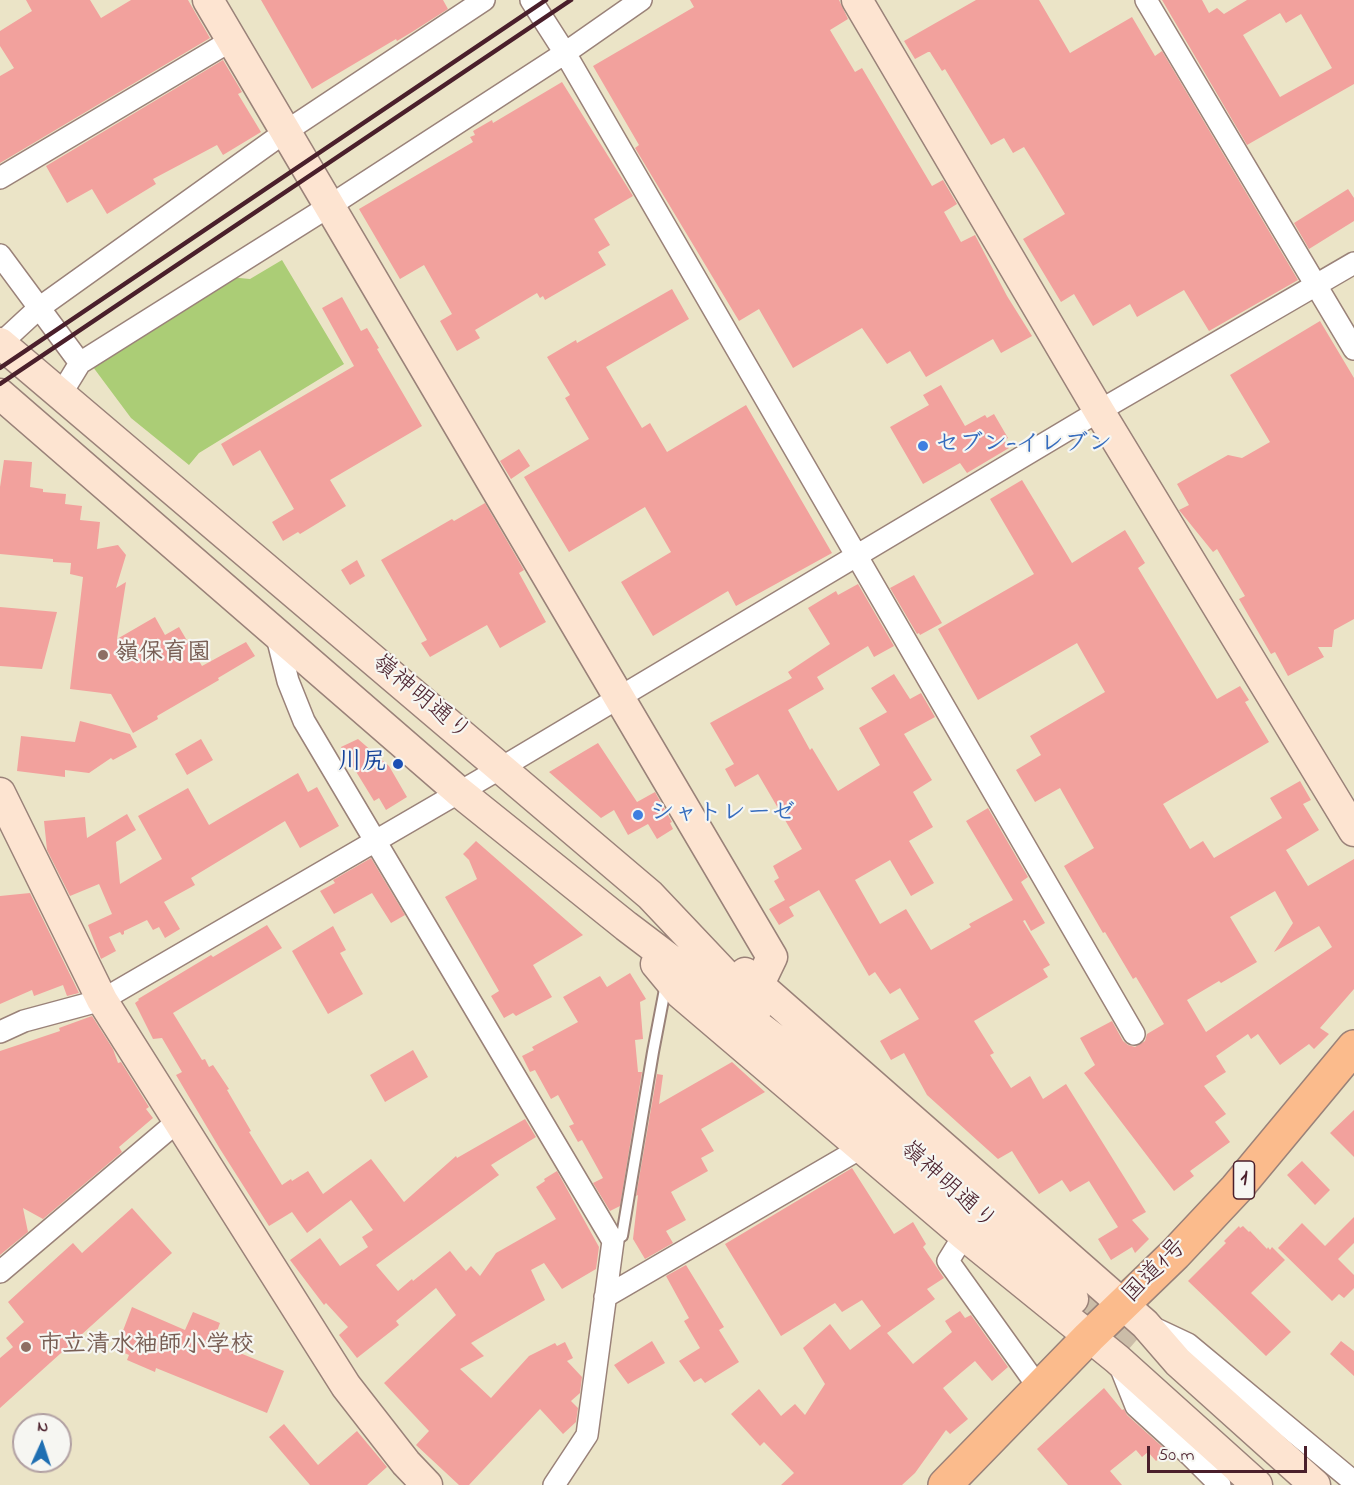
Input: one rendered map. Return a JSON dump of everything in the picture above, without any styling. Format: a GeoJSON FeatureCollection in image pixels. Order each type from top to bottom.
{"type":"FeatureCollection","features":[{"type":"Feature","properties":{"kind":"highway","name":"国道1号"},"geometry":{"type":"LineString","coordinates":[[945,1485],[1089,1337],[1134,1314],[1175,1254],[1236,1189],[1354,1047]]}},
{"type":"Feature","properties":{"kind":"street"},"geometry":{"type":"LineString","coordinates":[[208,0],[772,957],[759,984]]}},
{"type":"Feature","properties":{"kind":"street"},"geometry":{"type":"LineString","coordinates":[[0,344],[39,308],[285,132],[484,0]]}},
{"type":"Feature","properties":{"kind":"street"},"geometry":{"type":"LineString","coordinates":[[531,0],[565,52],[1134,1034]]}},
{"type":"Feature","properties":{"kind":"street"},"geometry":{"type":"LineString","coordinates":[[61,394],[80,363],[328,207],[641,0]]}},
{"type":"Feature","properties":{"kind":"street"},"geometry":{"type":"LineString","coordinates":[[857,0],[1099,411],[1354,831]]}},
{"type":"Feature","properties":{"kind":"street"},"geometry":{"type":"LineString","coordinates":[[1146,0],[1354,349]]}},
{"type":"Feature","properties":{"kind":"street"},"geometry":{"type":"LineString","coordinates":[[0,178],[232,40]]}},
{"type":"Feature","properties":{"kind":"street"},"geometry":{"type":"LineString","coordinates":[[0,255],[80,363]]}},
{"type":"Feature","properties":{"kind":"street"},"geometry":{"type":"LineString","coordinates":[[0,1032],[24,1021],[102,1000],[375,839],[501,768],[1099,411],[1354,263]]}},
{"type":"Feature","properties":{"kind":"street","name":"嶺神明通り"},"geometry":{"type":"LineString","coordinates":[[0,344],[650,895],[821,1074],[1073,1299]]}},
{"type":"Feature","properties":{"kind":"street","name":"嶺神明通り"},"geometry":{"type":"LineString","coordinates":[[5,406],[276,633],[458,791],[626,926],[821,1074]]}},
{"type":"Feature","properties":{"kind":"street"},"geometry":{"type":"LineString","coordinates":[[276,633],[288,681],[304,721],[613,1241],[587,1435],[554,1485]]}},
{"type":"Feature","properties":{"kind":"street"},"geometry":{"type":"LineString","coordinates":[[0,793],[13,827],[102,1000],[346,1386],[406,1463],[427,1485]]}},
{"type":"Feature","properties":{"kind":"street"},"geometry":{"type":"LineString","coordinates":[[650,895],[759,984],[1134,1314],[1178,1362],[1315,1485]]}},
{"type":"Feature","properties":{"kind":"street"},"geometry":{"type":"LineString","coordinates":[[626,926],[680,993],[963,1235],[1089,1337],[1125,1356],[1287,1485]]}},
{"type":"Feature","properties":{"kind":"street"},"geometry":{"type":"LineString","coordinates":[[0,1272],[178,1121]]}},
{"type":"Feature","properties":{"kind":"street"},"geometry":{"type":"LineString","coordinates":[[605,1297],[861,1148]]}},
{"type":"Feature","properties":{"kind":"street"},"geometry":{"type":"LineString","coordinates":[[963,1235],[948,1261],[1039,1388]]}},
{"type":"Feature","properties":{"kind":"street"},"geometry":{"type":"LineString","coordinates":[[1134,1314],[1188,1344],[1352,1479]]}},
{"type":"Feature","properties":{"kind":"street"},"geometry":{"type":"LineString","coordinates":[[1125,1356],[1136,1406],[1220,1485]]}},
{"type":"Feature","properties":{"kind":"street"},"geometry":{"type":"LineString","coordinates":[[1125,1356],[1257,1485]]}},
{"type":"Feature","properties":{"kind":"lane"},"geometry":{"type":"LineString","coordinates":[[613,1241],[622,1236],[668,978]]}},
{"type":"Feature","properties":{"kind":"green space"},"geometry":{"type":"Polygon","coordinates":[[[282,260],[344,364],[199,453],[189,465],[131,418],[93,367],[229,277],[250,279],[282,260]]]}},
{"type":"Feature","properties":{"kind":"building"},"geometry":{"type":"Polygon","coordinates":[[[26,0],[90,0],[101,18],[131,0],[188,0],[210,38],[0,163],[0,76],[14,68],[0,46],[0,31],[32,11],[26,0]]]}},
{"type":"Feature","properties":{"kind":"building"},"geometry":{"type":"Polygon","coordinates":[[[261,0],[443,0],[448,9],[312,89],[261,0]]]}},
{"type":"Feature","properties":{"kind":"building"},"geometry":{"type":"Polygon","coordinates":[[[690,0],[839,0],[848,19],[830,30],[855,72],[862,68],[932,186],[943,180],[957,204],[944,212],[961,242],[975,235],[1007,296],[1032,336],[1001,353],[993,339],[926,377],[910,351],[887,364],[862,328],[793,368],[759,309],[739,321],[635,148],[639,145],[593,66],[694,7],[690,0]]]}},
{"type":"Feature","properties":{"kind":"building"},"geometry":{"type":"Polygon","coordinates":[[[976,0],[1039,0],[1070,53],[1132,17],[1155,56],[1162,51],[1298,280],[1209,331],[1184,290],[1137,317],[1130,304],[1093,326],[1074,294],[1061,302],[1023,239],[1065,214],[1024,147],[1013,153],[1004,138],[991,145],[945,69],[942,71],[930,52],[915,59],[904,41],[976,0]]]}},
{"type":"Feature","properties":{"kind":"building"},"geometry":{"type":"Polygon","coordinates":[[[1162,0],[1202,0],[1209,13],[1217,8],[1224,14],[1247,0],[1354,0],[1354,84],[1247,145],[1162,0]],[[1280,13],[1243,35],[1280,97],[1332,68],[1301,14],[1286,23],[1280,13]]]}},
{"type":"Feature","properties":{"kind":"building"},"geometry":{"type":"Polygon","coordinates":[[[223,60],[242,92],[238,94],[261,132],[223,155],[217,145],[153,179],[156,184],[107,214],[92,189],[67,203],[46,166],[223,60]]]}},
{"type":"Feature","properties":{"kind":"building"},"geometry":{"type":"Polygon","coordinates":[[[562,82],[633,196],[594,219],[610,245],[598,252],[606,265],[545,300],[537,293],[475,330],[480,338],[457,351],[440,321],[452,314],[424,265],[400,279],[359,209],[473,142],[470,137],[475,135],[473,131],[492,120],[493,123],[562,82]]]}},
{"type":"Feature","properties":{"kind":"building"},"geometry":{"type":"Polygon","coordinates":[[[1348,189],[1354,198],[1354,221],[1309,249],[1294,223],[1348,189]]]}},
{"type":"Feature","properties":{"kind":"building"},"geometry":{"type":"Polygon","coordinates":[[[672,289],[689,319],[606,367],[642,428],[650,423],[667,452],[746,405],[832,553],[736,606],[728,591],[653,636],[621,582],[671,552],[645,507],[569,552],[524,477],[589,439],[565,398],[570,395],[547,357],[576,340],[577,343],[672,289]]]}},
{"type":"Feature","properties":{"kind":"building"},"geometry":{"type":"Polygon","coordinates":[[[342,297],[361,331],[367,328],[422,426],[330,480],[346,506],[300,534],[298,532],[283,541],[272,522],[294,509],[260,450],[233,466],[221,444],[354,366],[322,308],[342,297]]]}},
{"type":"Feature","properties":{"kind":"building"},"geometry":{"type":"Polygon","coordinates":[[[1320,321],[1354,378],[1354,619],[1334,630],[1332,647],[1318,647],[1324,657],[1288,676],[1275,652],[1271,654],[1239,599],[1245,596],[1217,549],[1213,552],[1179,510],[1189,505],[1177,484],[1228,455],[1242,458],[1270,442],[1230,375],[1320,321]]]}},
{"type":"Feature","properties":{"kind":"building"},"geometry":{"type":"Polygon","coordinates":[[[941,385],[965,426],[985,415],[987,418],[994,414],[1008,438],[1004,440],[1009,448],[967,473],[960,463],[923,484],[890,427],[929,405],[923,395],[941,385]]]}},
{"type":"Feature","properties":{"kind":"building"},"geometry":{"type":"Polygon","coordinates":[[[519,449],[530,466],[511,479],[500,461],[519,449]]]}},
{"type":"Feature","properties":{"kind":"building"},"geometry":{"type":"Polygon","coordinates":[[[4,460],[32,462],[30,487],[43,489],[43,492],[66,494],[65,504],[82,506],[80,520],[100,522],[97,549],[118,545],[126,555],[116,588],[126,582],[117,639],[155,617],[165,635],[179,627],[202,666],[246,642],[255,656],[133,733],[111,694],[70,689],[83,577],[70,574],[71,563],[0,554],[0,487],[4,460]]]}},
{"type":"Feature","properties":{"kind":"building"},"geometry":{"type":"Polygon","coordinates":[[[1022,480],[1072,563],[1125,530],[1145,563],[1138,568],[1217,699],[1240,686],[1249,700],[1245,702],[1269,742],[1163,804],[1190,849],[1203,841],[1214,858],[1282,818],[1270,798],[1300,781],[1311,800],[1303,804],[1319,830],[1286,850],[1308,886],[1354,859],[1354,989],[1320,1028],[1329,1034],[1314,1049],[1309,1044],[1280,1065],[1258,1034],[1251,1039],[1248,1034],[1216,1056],[1226,1072],[1204,1086],[1226,1114],[1215,1122],[1230,1142],[1190,1171],[1194,1176],[1174,1191],[1084,1073],[1095,1065],[1080,1038],[1112,1021],[1123,1041],[1135,1047],[1145,1041],[1147,1034],[1164,1024],[1136,977],[1133,979],[1105,932],[1103,933],[1064,866],[1094,848],[1060,788],[1035,802],[1016,770],[1041,755],[1030,736],[1105,692],[1077,643],[978,700],[938,629],[1034,574],[990,499],[1022,480]],[[1275,891],[1230,917],[1257,962],[1187,1000],[1206,1032],[1332,947],[1319,926],[1274,952],[1293,923],[1275,891]]]}},
{"type":"Feature","properties":{"kind":"building"},"geometry":{"type":"Polygon","coordinates":[[[485,503],[524,570],[519,573],[546,622],[500,648],[487,625],[430,657],[421,643],[427,640],[381,560],[452,519],[454,521],[485,503]]]}},
{"type":"Feature","properties":{"kind":"building"},"geometry":{"type":"Polygon","coordinates":[[[357,560],[365,576],[350,585],[341,570],[357,560]]]}},
{"type":"Feature","properties":{"kind":"building"},"geometry":{"type":"Polygon","coordinates":[[[914,575],[942,623],[920,635],[917,634],[890,588],[914,575]]]}},
{"type":"Feature","properties":{"kind":"building"},"geometry":{"type":"Polygon","coordinates":[[[858,584],[894,646],[874,657],[868,646],[817,677],[824,689],[788,710],[810,750],[812,748],[838,791],[880,765],[859,728],[887,712],[871,688],[894,674],[910,699],[921,693],[935,717],[904,734],[932,780],[913,792],[933,827],[909,841],[934,883],[911,896],[890,860],[855,880],[880,924],[906,909],[931,950],[971,927],[969,924],[1013,900],[966,821],[988,808],[1028,877],[1021,882],[1045,923],[1031,931],[1025,920],[1023,921],[1050,965],[1043,969],[1048,977],[974,1021],[994,1053],[990,1055],[1011,1088],[1030,1076],[1043,1099],[1066,1084],[1146,1212],[1132,1220],[1149,1239],[1135,1253],[1132,1247],[1111,1260],[1098,1239],[1118,1227],[1089,1181],[1070,1192],[1062,1180],[1039,1194],[1012,1151],[998,1159],[927,1095],[904,1053],[891,1060],[880,1041],[919,1019],[900,988],[890,994],[875,972],[869,976],[819,890],[789,907],[794,916],[779,925],[769,909],[785,900],[774,881],[779,878],[773,866],[802,849],[758,774],[735,787],[725,769],[734,764],[710,723],[792,678],[788,672],[830,644],[808,608],[836,591],[838,595],[858,584]]]}},
{"type":"Feature","properties":{"kind":"building"},"geometry":{"type":"Polygon","coordinates":[[[0,607],[57,612],[42,669],[0,666],[0,607]]]}},
{"type":"Feature","properties":{"kind":"building"},"geometry":{"type":"Polygon","coordinates":[[[80,721],[130,734],[137,747],[113,760],[111,758],[89,773],[65,770],[65,777],[17,771],[21,736],[75,742],[80,721]]]}},
{"type":"Feature","properties":{"kind":"building"},"geometry":{"type":"Polygon","coordinates":[[[201,739],[213,760],[187,775],[175,754],[201,739]]]}},
{"type":"Feature","properties":{"kind":"building"},"geometry":{"type":"Polygon","coordinates":[[[358,739],[389,766],[407,797],[386,810],[379,798],[374,801],[341,747],[358,739]]]}},
{"type":"Feature","properties":{"kind":"building"},"geometry":{"type":"Polygon","coordinates":[[[598,743],[637,802],[655,792],[672,822],[670,823],[673,829],[657,839],[648,824],[628,835],[614,810],[601,818],[549,772],[598,743]]]}},
{"type":"Feature","properties":{"kind":"building"},"geometry":{"type":"Polygon","coordinates":[[[298,773],[308,792],[317,787],[339,826],[300,848],[285,821],[191,878],[195,885],[164,902],[180,929],[165,938],[159,927],[153,930],[147,920],[124,931],[122,935],[120,932],[109,937],[116,951],[101,959],[88,925],[112,914],[99,884],[70,896],[47,850],[44,821],[85,817],[87,838],[127,814],[136,830],[116,842],[120,884],[162,859],[138,816],[188,788],[209,825],[298,773]]]}},
{"type":"Feature","properties":{"kind":"building"},"geometry":{"type":"Polygon","coordinates":[[[476,841],[583,935],[533,965],[552,997],[516,1016],[513,1013],[504,1018],[491,996],[499,991],[445,897],[477,879],[469,860],[463,854],[476,841]]]}},
{"type":"Feature","properties":{"kind":"building"},"geometry":{"type":"Polygon","coordinates":[[[371,858],[405,915],[391,923],[372,893],[334,914],[320,891],[335,883],[333,880],[371,858]]]}},
{"type":"Feature","properties":{"kind":"building"},"geometry":{"type":"Polygon","coordinates":[[[30,893],[79,993],[67,996],[63,985],[34,996],[32,990],[0,1004],[0,896],[30,893]]]}},
{"type":"Feature","properties":{"kind":"building"},"geometry":{"type":"Polygon","coordinates":[[[267,925],[282,948],[173,1013],[202,1060],[205,1059],[209,1067],[213,1065],[229,1089],[227,1090],[251,1131],[249,1132],[282,1185],[308,1171],[323,1194],[371,1159],[404,1202],[456,1156],[457,1158],[525,1119],[536,1137],[491,1165],[499,1175],[376,1265],[398,1291],[450,1251],[466,1271],[471,1266],[480,1276],[496,1253],[556,1219],[536,1187],[557,1171],[599,1247],[596,1269],[562,1289],[544,1263],[531,1270],[545,1300],[471,1343],[484,1356],[460,1369],[491,1398],[529,1356],[555,1343],[557,1346],[565,1342],[573,1358],[567,1361],[582,1377],[580,1393],[571,1401],[578,1408],[576,1422],[563,1434],[540,1409],[469,1485],[459,1485],[416,1445],[429,1431],[384,1383],[456,1315],[436,1288],[396,1321],[399,1325],[357,1358],[339,1335],[348,1327],[326,1303],[324,1305],[290,1260],[320,1238],[340,1266],[368,1247],[362,1237],[373,1230],[351,1200],[307,1233],[292,1212],[269,1226],[176,1075],[182,1072],[162,1038],[153,1039],[135,1003],[211,955],[213,957],[267,925]]]}},
{"type":"Feature","properties":{"kind":"building"},"geometry":{"type":"Polygon","coordinates":[[[333,926],[346,950],[340,953],[363,994],[328,1014],[292,951],[333,926]]]}},
{"type":"Feature","properties":{"kind":"building"},"geometry":{"type":"Polygon","coordinates":[[[630,973],[646,999],[640,1002],[643,1039],[635,1040],[638,1072],[642,1072],[620,1206],[610,1211],[593,1183],[603,1178],[582,1140],[578,1142],[569,1126],[574,1124],[558,1095],[551,1099],[535,1070],[530,1072],[522,1056],[534,1050],[532,1047],[578,1022],[563,997],[600,976],[607,987],[630,973]]]}},
{"type":"Feature","properties":{"kind":"building"},"geometry":{"type":"Polygon","coordinates":[[[92,1016],[113,1049],[118,1063],[121,1062],[149,1107],[146,1109],[153,1118],[119,1147],[122,1152],[43,1219],[23,1208],[28,1232],[0,1255],[0,1051],[60,1031],[59,1028],[92,1016]]]}},
{"type":"Feature","properties":{"kind":"building"},"geometry":{"type":"Polygon","coordinates":[[[413,1050],[428,1077],[385,1102],[370,1075],[413,1050]]]}},
{"type":"Feature","properties":{"kind":"building"},"geometry":{"type":"Polygon","coordinates":[[[732,1062],[765,1092],[701,1129],[714,1151],[701,1158],[708,1171],[671,1192],[686,1220],[666,1231],[673,1243],[645,1259],[633,1239],[638,1195],[636,1196],[657,1074],[663,1075],[659,1104],[732,1062]]]}},
{"type":"Feature","properties":{"kind":"building"},"geometry":{"type":"Polygon","coordinates":[[[1354,1110],[1354,1157],[1330,1133],[1354,1110]]]}},
{"type":"Feature","properties":{"kind":"building"},"geometry":{"type":"Polygon","coordinates":[[[1302,1161],[1330,1190],[1315,1205],[1287,1175],[1302,1161]]]}},
{"type":"Feature","properties":{"kind":"building"},"geometry":{"type":"Polygon","coordinates":[[[852,1168],[894,1234],[913,1222],[926,1244],[923,1247],[944,1278],[927,1289],[935,1299],[887,1333],[913,1364],[952,1332],[945,1321],[960,1311],[965,1318],[971,1315],[1008,1367],[992,1381],[975,1361],[943,1388],[968,1419],[950,1434],[946,1430],[915,1473],[902,1485],[781,1485],[794,1473],[764,1442],[760,1446],[731,1414],[759,1389],[781,1416],[795,1404],[805,1415],[825,1384],[803,1348],[830,1324],[850,1350],[881,1326],[862,1300],[842,1312],[835,1303],[781,1336],[725,1244],[852,1168]]]}},
{"type":"Feature","properties":{"kind":"building"},"geometry":{"type":"Polygon","coordinates":[[[132,1208],[172,1253],[0,1408],[0,1358],[13,1347],[6,1338],[24,1322],[8,1302],[73,1243],[82,1253],[132,1208]]]}},
{"type":"Feature","properties":{"kind":"building"},"geometry":{"type":"Polygon","coordinates":[[[1354,1217],[1354,1243],[1338,1259],[1354,1275],[1354,1288],[1344,1298],[1339,1294],[1332,1301],[1278,1248],[1302,1223],[1325,1246],[1354,1217]]]}},
{"type":"Feature","properties":{"kind":"building"},"geometry":{"type":"Polygon","coordinates":[[[1239,1226],[1250,1231],[1267,1249],[1268,1247],[1270,1250],[1272,1247],[1285,1260],[1251,1293],[1291,1332],[1266,1356],[1188,1281],[1226,1243],[1224,1241],[1239,1226]]]}},
{"type":"Feature","properties":{"kind":"building"},"geometry":{"type":"Polygon","coordinates":[[[686,1265],[724,1327],[719,1330],[739,1362],[705,1383],[701,1378],[694,1382],[679,1361],[700,1348],[684,1321],[689,1318],[666,1276],[686,1265]]]}},
{"type":"Feature","properties":{"kind":"building"},"geometry":{"type":"Polygon","coordinates":[[[132,1307],[185,1330],[193,1312],[220,1323],[213,1342],[284,1371],[267,1413],[156,1368],[155,1372],[127,1360],[129,1355],[116,1349],[132,1307]]]}},
{"type":"Feature","properties":{"kind":"building"},"geometry":{"type":"Polygon","coordinates":[[[652,1341],[665,1363],[628,1384],[614,1365],[652,1341]]]}},
{"type":"Feature","properties":{"kind":"building"},"geometry":{"type":"Polygon","coordinates":[[[1341,1341],[1354,1351],[1354,1376],[1330,1354],[1341,1341]]]}},
{"type":"Feature","properties":{"kind":"building"},"geometry":{"type":"Polygon","coordinates":[[[1104,1388],[1127,1415],[1167,1451],[1156,1461],[1148,1452],[1142,1457],[1136,1450],[1110,1471],[1122,1485],[1068,1485],[1037,1449],[1104,1388]]]}},
{"type":"Feature","properties":{"kind":"building"},"geometry":{"type":"Polygon","coordinates":[[[284,1424],[318,1465],[357,1431],[387,1467],[367,1485],[310,1485],[269,1437],[284,1424]]]}},
{"type":"Feature","properties":{"kind":"tunnel"},"geometry":{"type":"LineString","coordinates":[[1073,1299],[1134,1352]]}},
{"type":"Feature","properties":{"kind":"railway"},"geometry":{"type":"LineString","coordinates":[[0,368],[546,0]]}},
{"type":"Feature","properties":{"kind":"railway"},"geometry":{"type":"LineString","coordinates":[[0,384],[571,0]]}},
{"type":"Feature","properties":{"kind":"place","name":"セブン-イレブン"},"geometry":{"type":"Point","coordinates":[923,446]}},
{"type":"Feature","properties":{"kind":"place","name":"嶺保育園"},"geometry":{"type":"Point","coordinates":[103,655]}},
{"type":"Feature","properties":{"kind":"place","name":"川尻"},"geometry":{"type":"Point","coordinates":[398,764]}},
{"type":"Feature","properties":{"kind":"place","name":"シャトレーゼ"},"geometry":{"type":"Point","coordinates":[638,815]}},
{"type":"Feature","properties":{"kind":"place","name":"市立清水袖師小学校"},"geometry":{"type":"Point","coordinates":[26,1347]}}]}
